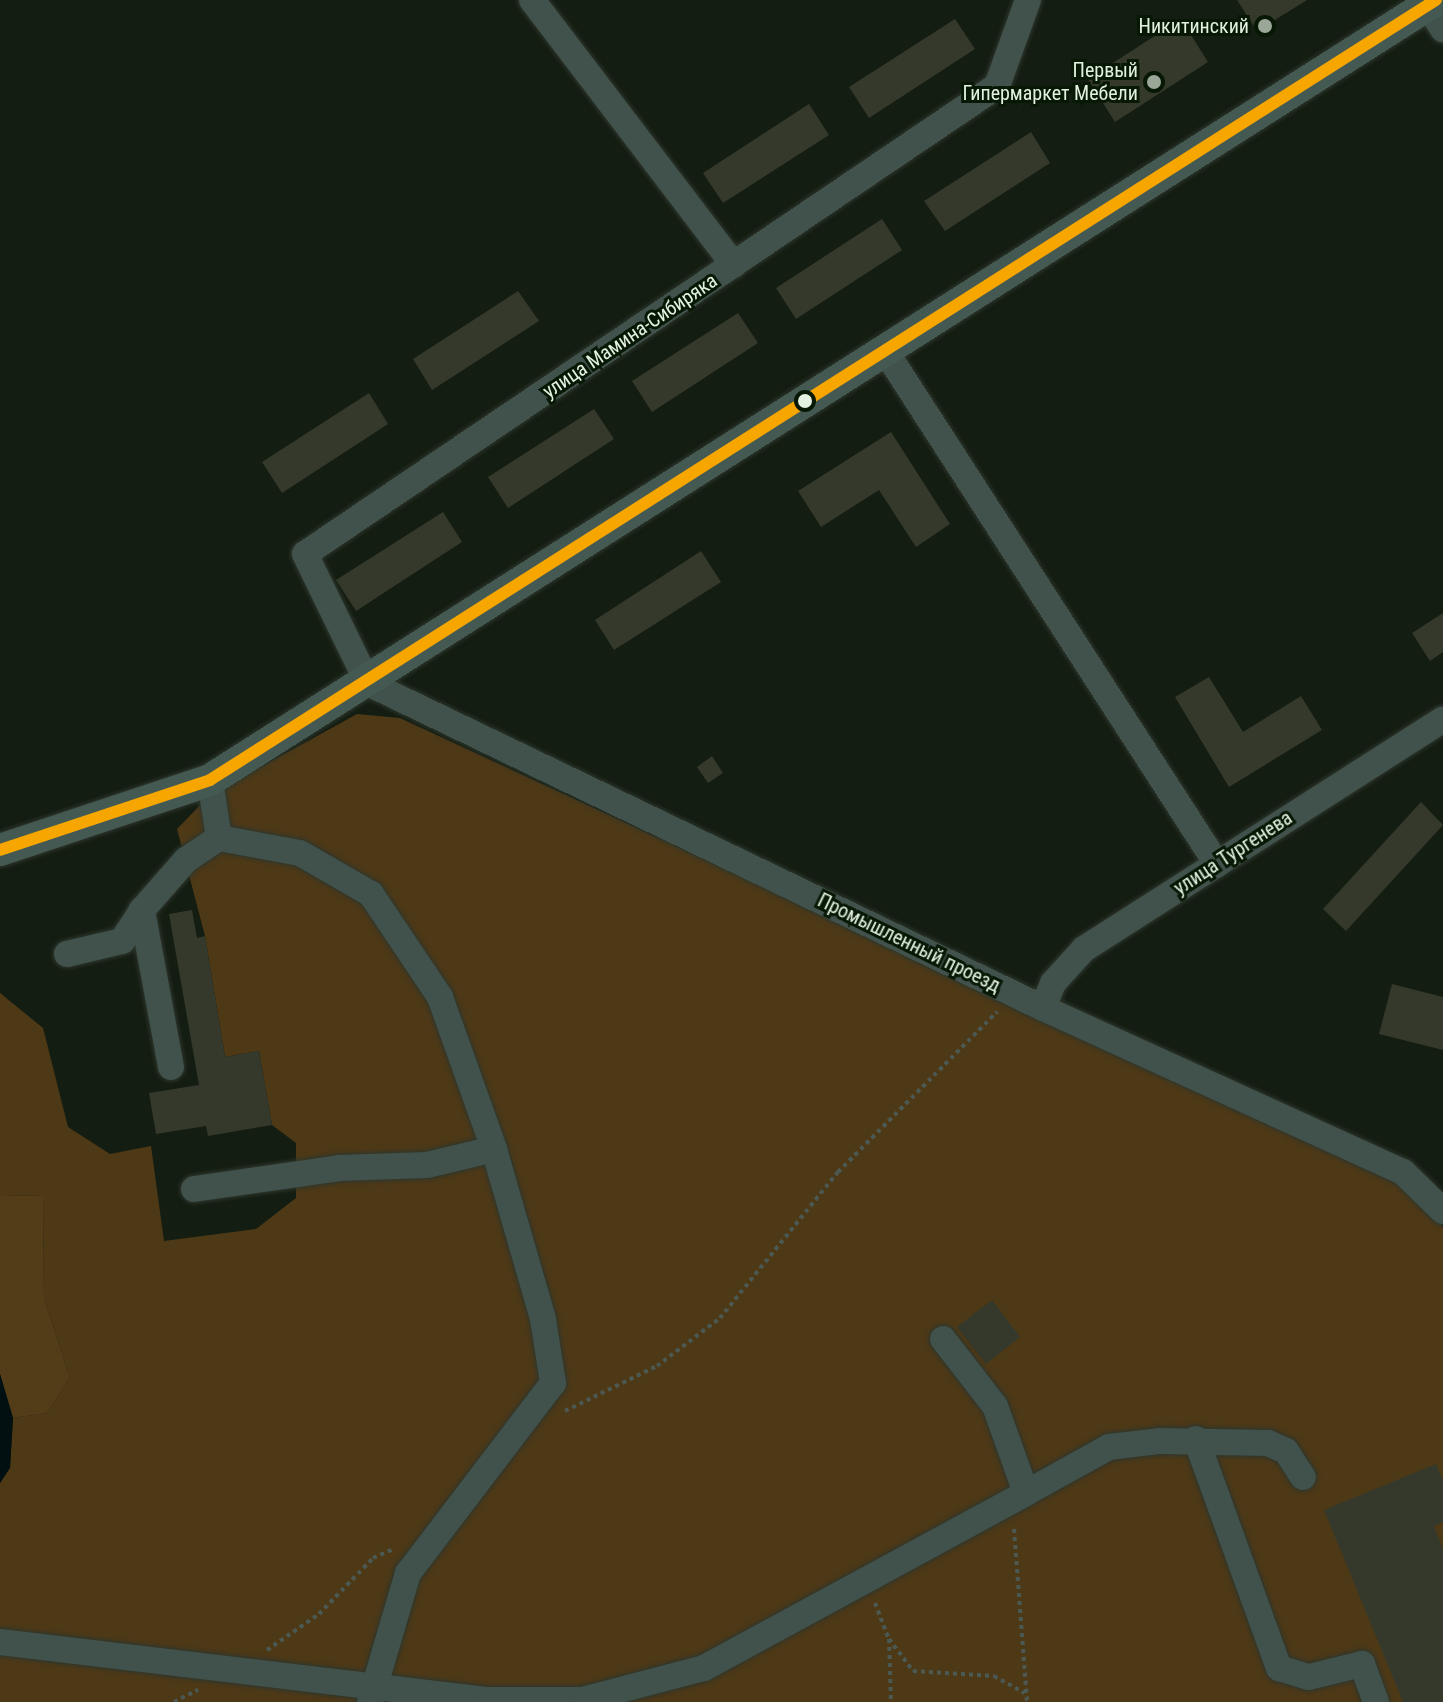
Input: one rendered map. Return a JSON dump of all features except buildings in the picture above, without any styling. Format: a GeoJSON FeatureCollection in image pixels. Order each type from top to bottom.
{"type":"FeatureCollection","features":[{"type":"Feature","properties":{"kind":"main road"},"geometry":{"type":"LineString","coordinates":[[0,850],[210,780],[1433,9]]}},
{"type":"Feature","properties":{"kind":"street"},"geometry":{"type":"LineString","coordinates":[[532,0],[734,265]]}},
{"type":"Feature","properties":{"kind":"street","name":"улица Мамина-Сибиряка"},"geometry":{"type":"LineString","coordinates":[[368,683],[305,554],[997,86],[1028,0]]}},
{"type":"Feature","properties":{"kind":"street"},"geometry":{"type":"LineString","coordinates":[[886,352],[1217,864]]}},
{"type":"Feature","properties":{"kind":"street","name":"Промышленный проезд"},"geometry":{"type":"LineString","coordinates":[[368,683],[1043,1008],[1403,1172],[1443,1211]]}},
{"type":"Feature","properties":{"kind":"street","name":"улица Тургенева"},"geometry":{"type":"LineString","coordinates":[[1043,1008],[1053,983],[1084,949],[1443,719]]}},
{"type":"Feature","properties":{"kind":"street"},"geometry":{"type":"LineString","coordinates":[[210,780],[219,838]]}},
{"type":"Feature","properties":{"kind":"street"},"geometry":{"type":"LineString","coordinates":[[67,954],[122,941],[142,910],[186,860],[219,838],[300,853],[371,894],[440,997],[494,1149],[543,1319],[553,1383],[408,1573],[372,1694]]}},
{"type":"Feature","properties":{"kind":"street"},"geometry":{"type":"LineString","coordinates":[[142,910],[171,1067]]}},
{"type":"Feature","properties":{"kind":"street"},"geometry":{"type":"LineString","coordinates":[[194,1189],[339,1168],[427,1165],[494,1149]]}},
{"type":"Feature","properties":{"kind":"street"},"geometry":{"type":"LineString","coordinates":[[943,1339],[995,1406],[1019,1497]]}},
{"type":"Feature","properties":{"kind":"street"},"geometry":{"type":"LineString","coordinates":[[1196,1439],[1279,1668],[1309,1677],[1362,1664],[1376,1702]]}},
{"type":"Feature","properties":{"kind":"street"},"geometry":{"type":"LineString","coordinates":[[0,1642],[238,1670],[372,1694],[489,1700],[582,1700],[704,1668],[867,1582],[1109,1447],[1196,1439],[1268,1443],[1286,1451],[1303,1477]]}},
{"type":"Feature","properties":{"kind":"path"},"geometry":{"type":"LineString","coordinates":[[552,1417],[657,1366],[720,1318],[838,1172],[979,1026],[1018,996]]}},
{"type":"Feature","properties":{"kind":"path"},"geometry":{"type":"LineString","coordinates":[[1019,1497],[1027,1702]]}},
{"type":"Feature","properties":{"kind":"path"},"geometry":{"type":"LineString","coordinates":[[174,1702],[238,1670],[319,1614],[373,1558],[396,1547]]}},
{"type":"Feature","properties":{"kind":"path"},"geometry":{"type":"LineString","coordinates":[[867,1582],[889,1639],[913,1671],[994,1676],[1025,1693]]}},
{"type":"Feature","properties":{"kind":"path"},"geometry":{"type":"LineString","coordinates":[[889,1639],[891,1702]]}},
{"type":"Feature","properties":{"kind":"shaded area"},"geometry":{"type":"Polygon","coordinates":[[[357,714],[400,718],[1401,1183],[1434,1213],[1443,1228],[1443,1702],[0,1702],[0,1483],[10,1467],[13,1418],[47,1413],[70,1378],[44,1298],[43,1196],[0,1195],[0,993],[43,1028],[68,1127],[110,1154],[151,1146],[164,1241],[256,1229],[296,1198],[296,1143],[272,1125],[259,1051],[225,1057],[205,936],[177,829],[210,795],[357,714]]]}},
{"type":"Feature","properties":{"kind":"shaded area"},"geometry":{"type":"Polygon","coordinates":[[[0,1195],[43,1196],[44,1298],[70,1378],[47,1413],[13,1418],[0,1374],[0,1195]]]}},
{"type":"Feature","properties":{"kind":"shaded area"},"geometry":{"type":"Polygon","coordinates":[[[0,1374],[13,1418],[10,1468],[0,1483],[0,1374]]]}},
{"type":"Feature","properties":{"kind":"transit line"},"geometry":{"type":"LineString","coordinates":[[0,850],[210,780],[1436,0]]}},
{"type":"Feature","properties":{"kind":"place","name":"Никитинский"},"geometry":{"type":"Point","coordinates":[1265,26]}},
{"type":"Feature","properties":{"kind":"place","name":"Первый Гипермаркет Мебели"},"geometry":{"type":"Point","coordinates":[1154,82]}}]}
